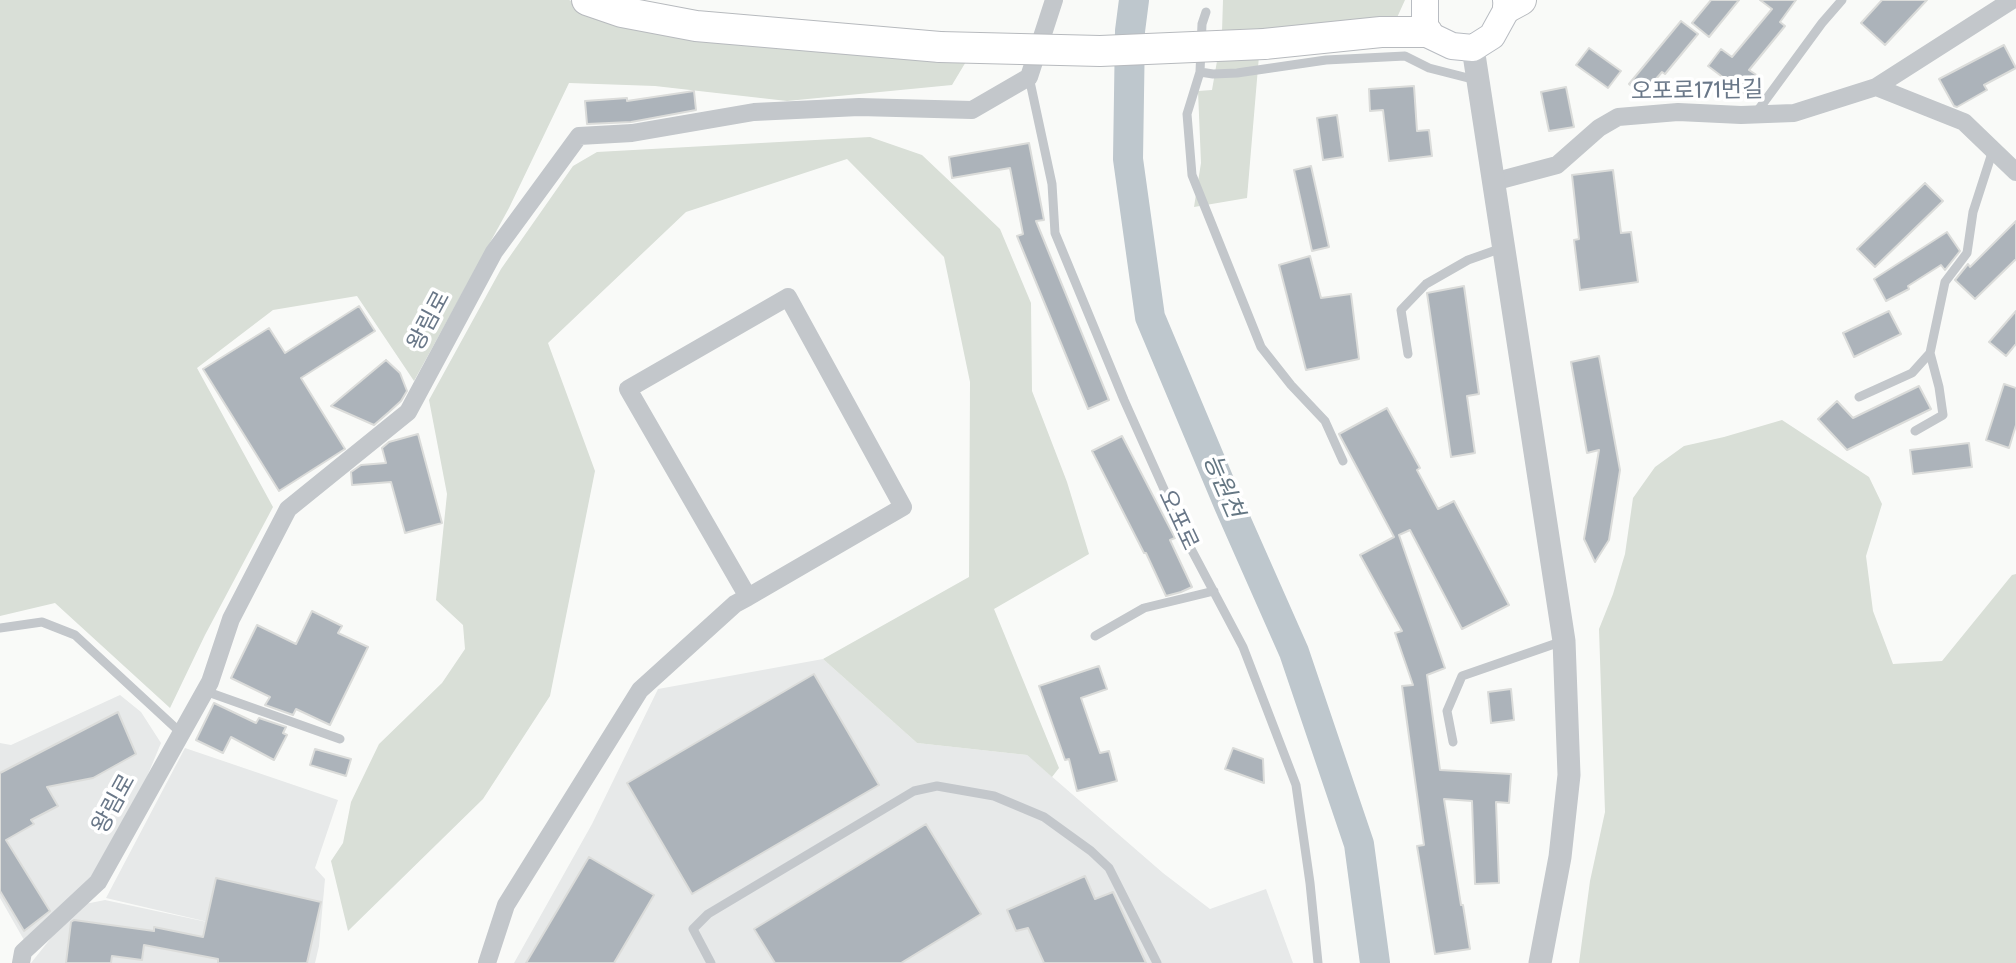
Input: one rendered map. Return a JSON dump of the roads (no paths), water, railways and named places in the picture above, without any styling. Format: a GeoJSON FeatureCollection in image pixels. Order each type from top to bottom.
{"type":"FeatureCollection","features":[{"type":"Feature","properties":{"kind":"highway"},"geometry":{"type":"LineString","coordinates":[[587,0],[622,12],[696,26],[940,47],[1100,51],[1264,44],[1381,32],[1427,32]]}},
{"type":"Feature","properties":{"kind":"main road"},"geometry":{"type":"LineString","coordinates":[[1425,0],[1427,32],[1452,46],[1473,48],[1492,36],[1512,2]]}},
{"type":"Feature","properties":{"kind":"street"},"geometry":{"type":"LineString","coordinates":[[1029,77],[1054,0]]}},
{"type":"Feature","properties":{"kind":"street","name":"오포로171번길"},"geometry":{"type":"LineString","coordinates":[[1493,182],[1557,165],[1599,128],[1618,117],[1678,112],[1755,115],[1794,113],[1876,87],[2012,0]]}},
{"type":"Feature","properties":{"kind":"street"},"geometry":{"type":"LineString","coordinates":[[1473,48],[1564,640],[1569,775],[1560,857],[1540,963]]}},
{"type":"Feature","properties":{"kind":"street","name":"왕림로"},"geometry":{"type":"LineString","coordinates":[[21,963],[23,952],[98,882],[205,691],[231,619],[288,509],[408,412],[495,252],[579,136],[632,133],[754,112],[859,107],[972,110],[1029,77]]}},
{"type":"Feature","properties":{"kind":"street"},"geometry":{"type":"LineString","coordinates":[[1876,87],[1964,122],[2016,172]]}},
{"type":"Feature","properties":{"kind":"street"},"geometry":{"type":"LineString","coordinates":[[487,963],[506,905],[640,690],[735,604],[748,597],[903,507],[788,297],[628,389],[748,597]]}},
{"type":"Feature","properties":{"kind":"lane"},"geometry":{"type":"LineString","coordinates":[[1755,115],[1842,0]]}},
{"type":"Feature","properties":{"kind":"lane"},"geometry":{"type":"LineString","coordinates":[[1206,12],[1202,24],[1200,72],[1187,114],[1192,175],[1261,347],[1291,385],[1325,421],[1343,461]]}},
{"type":"Feature","properties":{"kind":"lane"},"geometry":{"type":"LineString","coordinates":[[1200,72],[1237,73],[1326,60],[1405,56],[1429,68],[1477,80]]}},
{"type":"Feature","properties":{"kind":"lane","name":"오포로"},"geometry":{"type":"LineString","coordinates":[[1029,77],[1052,184],[1055,233],[1189,545],[1243,648],[1296,785],[1318,963]]}},
{"type":"Feature","properties":{"kind":"lane"},"geometry":{"type":"LineString","coordinates":[[1915,430],[1943,415],[1930,353],[1945,282],[1967,253],[1973,212],[1993,150]]}},
{"type":"Feature","properties":{"kind":"lane"},"geometry":{"type":"LineString","coordinates":[[1408,354],[1401,310],[1426,285],[1468,260],[1502,248]]}},
{"type":"Feature","properties":{"kind":"lane"},"geometry":{"type":"LineString","coordinates":[[1859,397],[1912,373],[1930,353]]}},
{"type":"Feature","properties":{"kind":"lane"},"geometry":{"type":"LineString","coordinates":[[1095,636],[1144,608],[1213,591]]}},
{"type":"Feature","properties":{"kind":"lane"},"geometry":{"type":"LineString","coordinates":[[0,628],[41,622],[75,635],[181,733]]}},
{"type":"Feature","properties":{"kind":"lane"},"geometry":{"type":"LineString","coordinates":[[1453,742],[1447,711],[1462,676],[1564,640]]}},
{"type":"Feature","properties":{"kind":"lane"},"geometry":{"type":"LineString","coordinates":[[205,691],[340,739]]}},
{"type":"Feature","properties":{"kind":"lane"},"geometry":{"type":"LineString","coordinates":[[711,963],[693,929],[708,914],[914,790],[937,786],[994,796],[1044,817],[1091,850],[1109,868],[1157,963]]}},
{"type":"Feature","properties":{"kind":"waterway","name":"능원천"},"geometry":{"type":"LineString","coordinates":[[1134,0],[1130,31],[1128,159],[1150,317],[1294,652],[1359,844],[1375,963]]}}]}
